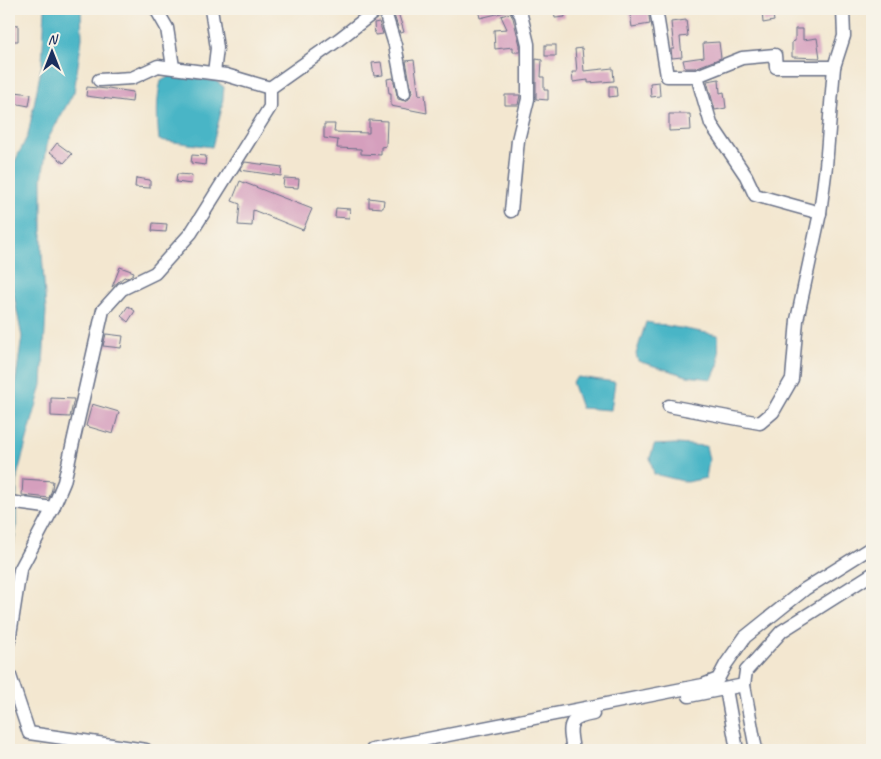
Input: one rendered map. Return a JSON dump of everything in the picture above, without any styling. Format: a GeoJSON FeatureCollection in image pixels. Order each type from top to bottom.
{"type":"FeatureCollection","features":[{"type":"Feature","properties":{"kind":"street"},"geometry":{"type":"LineString","coordinates":[[156,9],[167,28],[173,68]]}},
{"type":"Feature","properties":{"kind":"street"},"geometry":{"type":"LineString","coordinates":[[211,9],[217,48],[214,73]]}},
{"type":"Feature","properties":{"kind":"street"},"geometry":{"type":"LineString","coordinates":[[270,88],[378,9]]}},
{"type":"Feature","properties":{"kind":"street"},"geometry":{"type":"LineString","coordinates":[[384,9],[395,46],[404,93]]}},
{"type":"Feature","properties":{"kind":"street"},"geometry":{"type":"LineString","coordinates":[[511,211],[518,140],[528,99],[528,44],[522,15],[517,9]]}},
{"type":"Feature","properties":{"kind":"street"},"geometry":{"type":"LineString","coordinates":[[656,9],[667,76],[696,76],[742,58],[775,55],[776,68],[834,67]]}},
{"type":"Feature","properties":{"kind":"street"},"geometry":{"type":"LineString","coordinates":[[669,406],[760,422],[773,412],[792,379],[797,320],[820,213],[834,67],[844,36],[843,9]]}},
{"type":"Feature","properties":{"kind":"street"},"geometry":{"type":"LineString","coordinates":[[99,80],[132,78],[158,66],[226,74],[270,88]]}},
{"type":"Feature","properties":{"kind":"street"},"geometry":{"type":"LineString","coordinates":[[696,76],[711,124],[746,176],[755,195],[820,213]]}},
{"type":"Feature","properties":{"kind":"street"},"geometry":{"type":"LineString","coordinates":[[9,641],[20,570],[53,508],[64,482],[103,310],[122,290],[155,273],[191,233],[270,107],[270,88]]}},
{"type":"Feature","properties":{"kind":"street"},"geometry":{"type":"LineString","coordinates":[[9,502],[53,508]]}},
{"type":"Feature","properties":{"kind":"street"},"geometry":{"type":"LineString","coordinates":[[372,750],[397,748],[703,685],[718,679],[745,637],[806,589],[872,547]]}},
{"type":"Feature","properties":{"kind":"street"},"geometry":{"type":"LineString","coordinates":[[756,750],[744,686],[746,671],[782,631],[872,574]]}},
{"type":"Feature","properties":{"kind":"street"},"geometry":{"type":"LineString","coordinates":[[9,673],[30,733],[146,750]]}},
{"type":"Feature","properties":{"kind":"street"},"geometry":{"type":"LineString","coordinates":[[573,750],[570,728],[572,721],[580,716],[744,686]]}},
{"type":"Feature","properties":{"kind":"street"},"geometry":{"type":"LineString","coordinates":[[726,689],[737,750]]}},
{"type":"Feature","properties":{"kind":"water"},"geometry":{"type":"Polygon","coordinates":[[[45,9],[81,9],[82,38],[74,92],[48,139],[42,179],[42,253],[46,311],[42,385],[17,476],[16,530],[9,574],[9,426],[22,337],[10,275],[9,173],[28,135],[42,64],[45,9]]]}},
{"type":"Feature","properties":{"kind":"water"},"geometry":{"type":"Polygon","coordinates":[[[172,75],[216,81],[224,87],[222,108],[212,147],[159,140],[157,110],[159,88],[161,81],[172,75]]]}},
{"type":"Feature","properties":{"kind":"water"},"geometry":{"type":"Polygon","coordinates":[[[646,322],[718,335],[719,363],[712,379],[687,376],[638,361],[636,354],[646,322]]]}},
{"type":"Feature","properties":{"kind":"water"},"geometry":{"type":"Polygon","coordinates":[[[578,377],[615,382],[611,410],[581,408],[572,382],[578,377]]]}},
{"type":"Feature","properties":{"kind":"water"},"geometry":{"type":"Polygon","coordinates":[[[654,445],[706,446],[709,460],[706,478],[687,482],[654,474],[650,458],[654,445]]]}},
{"type":"Feature","properties":{"kind":"building"},"geometry":{"type":"Polygon","coordinates":[[[392,9],[397,9],[404,32],[400,33],[392,9]]]}},
{"type":"Feature","properties":{"kind":"building"},"geometry":{"type":"Polygon","coordinates":[[[478,9],[509,9],[509,11],[480,18],[478,9]]]}},
{"type":"Feature","properties":{"kind":"building"},"geometry":{"type":"Polygon","coordinates":[[[554,9],[564,9],[565,17],[555,18],[554,9]]]}},
{"type":"Feature","properties":{"kind":"building"},"geometry":{"type":"Polygon","coordinates":[[[629,9],[648,9],[650,24],[632,27],[629,9]]]}},
{"type":"Feature","properties":{"kind":"building"},"geometry":{"type":"Polygon","coordinates":[[[762,9],[772,9],[774,21],[763,23],[762,9]]]}},
{"type":"Feature","properties":{"kind":"building"},"geometry":{"type":"Polygon","coordinates":[[[510,13],[520,45],[520,52],[513,52],[513,47],[495,49],[494,30],[507,29],[501,16],[510,13]]]}},
{"type":"Feature","properties":{"kind":"building"},"geometry":{"type":"Polygon","coordinates":[[[686,20],[688,36],[680,37],[682,57],[672,58],[671,49],[674,49],[671,22],[686,20]]]}},
{"type":"Feature","properties":{"kind":"building"},"geometry":{"type":"Polygon","coordinates":[[[379,22],[383,34],[375,35],[374,23],[379,22]]]}},
{"type":"Feature","properties":{"kind":"building"},"geometry":{"type":"Polygon","coordinates":[[[9,24],[18,25],[18,41],[9,41],[9,24]]]}},
{"type":"Feature","properties":{"kind":"building"},"geometry":{"type":"Polygon","coordinates":[[[795,29],[803,29],[803,40],[817,38],[820,58],[792,57],[792,42],[795,41],[795,29]]]}},
{"type":"Feature","properties":{"kind":"building"},"geometry":{"type":"Polygon","coordinates":[[[719,42],[721,58],[695,68],[685,68],[683,60],[704,57],[703,43],[719,42]]]}},
{"type":"Feature","properties":{"kind":"building"},"geometry":{"type":"Polygon","coordinates":[[[545,45],[556,45],[556,56],[545,56],[545,45]]]}},
{"type":"Feature","properties":{"kind":"building"},"geometry":{"type":"Polygon","coordinates":[[[582,48],[584,71],[613,68],[614,81],[588,83],[588,80],[573,82],[572,72],[577,72],[575,49],[582,48]]]}},
{"type":"Feature","properties":{"kind":"building"},"geometry":{"type":"Polygon","coordinates":[[[536,59],[542,60],[541,77],[544,77],[544,90],[548,90],[548,100],[536,99],[536,59]]]}},
{"type":"Feature","properties":{"kind":"building"},"geometry":{"type":"Polygon","coordinates":[[[414,60],[419,95],[425,94],[427,113],[391,106],[391,93],[389,93],[387,79],[393,78],[398,99],[405,101],[409,99],[412,92],[406,61],[414,60]]]}},
{"type":"Feature","properties":{"kind":"building"},"geometry":{"type":"Polygon","coordinates":[[[381,62],[383,75],[374,76],[372,63],[381,62]]]}},
{"type":"Feature","properties":{"kind":"building"},"geometry":{"type":"Polygon","coordinates":[[[719,79],[720,93],[724,92],[726,108],[715,110],[707,81],[719,79]]]}},
{"type":"Feature","properties":{"kind":"building"},"geometry":{"type":"Polygon","coordinates":[[[659,82],[660,96],[651,97],[650,83],[659,82]]]}},
{"type":"Feature","properties":{"kind":"building"},"geometry":{"type":"Polygon","coordinates":[[[609,86],[616,86],[617,96],[609,97],[609,86]]]}},
{"type":"Feature","properties":{"kind":"building"},"geometry":{"type":"Polygon","coordinates":[[[87,87],[133,92],[132,102],[86,96],[87,87]]]}},
{"type":"Feature","properties":{"kind":"building"},"geometry":{"type":"Polygon","coordinates":[[[15,92],[31,94],[29,106],[13,103],[15,92]]]}},
{"type":"Feature","properties":{"kind":"building"},"geometry":{"type":"Polygon","coordinates":[[[505,95],[520,95],[518,105],[505,105],[505,95]]]}},
{"type":"Feature","properties":{"kind":"building"},"geometry":{"type":"Polygon","coordinates":[[[669,114],[690,114],[691,130],[669,131],[669,114]]]}},
{"type":"Feature","properties":{"kind":"building"},"geometry":{"type":"Polygon","coordinates":[[[369,120],[387,121],[386,146],[381,147],[381,155],[361,154],[361,149],[337,148],[338,140],[324,138],[324,124],[335,124],[334,132],[369,133],[369,120]]]}},
{"type":"Feature","properties":{"kind":"building"},"geometry":{"type":"Polygon","coordinates":[[[57,143],[72,154],[64,163],[50,152],[57,143]]]}},
{"type":"Feature","properties":{"kind":"building"},"geometry":{"type":"Polygon","coordinates":[[[192,155],[206,156],[205,165],[191,163],[192,155]]]}},
{"type":"Feature","properties":{"kind":"building"},"geometry":{"type":"Polygon","coordinates":[[[245,162],[282,167],[281,176],[240,170],[245,162]]]}},
{"type":"Feature","properties":{"kind":"building"},"geometry":{"type":"Polygon","coordinates":[[[177,174],[192,175],[191,184],[176,182],[177,174]]]}},
{"type":"Feature","properties":{"kind":"building"},"geometry":{"type":"Polygon","coordinates":[[[136,178],[150,180],[150,188],[135,187],[136,178]]]}},
{"type":"Feature","properties":{"kind":"building"},"geometry":{"type":"Polygon","coordinates":[[[284,178],[299,179],[298,188],[283,187],[284,178]]]}},
{"type":"Feature","properties":{"kind":"building"},"geometry":{"type":"Polygon","coordinates":[[[240,181],[312,209],[303,230],[253,210],[252,226],[238,225],[240,204],[232,201],[240,181]]]}},
{"type":"Feature","properties":{"kind":"building"},"geometry":{"type":"Polygon","coordinates":[[[369,198],[384,200],[383,208],[369,207],[369,198]]]}},
{"type":"Feature","properties":{"kind":"building"},"geometry":{"type":"Polygon","coordinates":[[[336,208],[350,209],[349,218],[335,217],[336,208]]]}},
{"type":"Feature","properties":{"kind":"building"},"geometry":{"type":"Polygon","coordinates":[[[153,223],[167,224],[166,232],[152,231],[153,223]]]}},
{"type":"Feature","properties":{"kind":"building"},"geometry":{"type":"Polygon","coordinates":[[[120,267],[134,272],[127,278],[124,277],[112,287],[120,267]]]}},
{"type":"Feature","properties":{"kind":"building"},"geometry":{"type":"Polygon","coordinates":[[[128,306],[135,311],[128,322],[121,316],[128,306]]]}},
{"type":"Feature","properties":{"kind":"building"},"geometry":{"type":"Polygon","coordinates":[[[106,334],[123,336],[121,348],[103,346],[106,334]]]}},
{"type":"Feature","properties":{"kind":"building"},"geometry":{"type":"Polygon","coordinates":[[[51,398],[74,399],[70,417],[51,416],[51,398]]]}},
{"type":"Feature","properties":{"kind":"building"},"geometry":{"type":"Polygon","coordinates":[[[92,404],[119,412],[113,434],[86,426],[92,404]]]}},
{"type":"Feature","properties":{"kind":"building"},"geometry":{"type":"Polygon","coordinates":[[[23,479],[53,481],[49,498],[22,495],[23,479]]]}}]}
